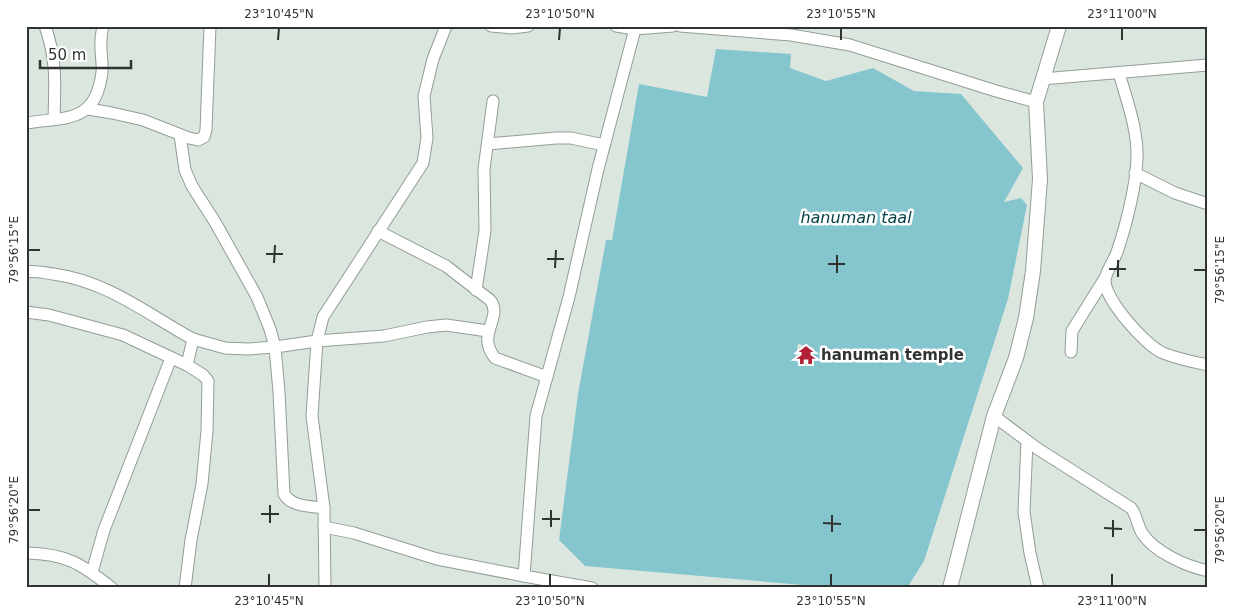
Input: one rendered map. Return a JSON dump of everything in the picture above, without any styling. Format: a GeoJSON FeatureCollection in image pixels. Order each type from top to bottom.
{"type":"FeatureCollection","features":[{"type":"Feature","properties":{"kind":"street"},"geometry":{"type":"LineString","coordinates":[[45,26],[55,62],[54,119]]}},
{"type":"Feature","properties":{"kind":"street"},"geometry":{"type":"LineString","coordinates":[[26,123],[78,115],[88,109],[96,98],[102,72],[101,41],[103,26]]}},
{"type":"Feature","properties":{"kind":"street"},"geometry":{"type":"LineString","coordinates":[[88,109],[143,120],[198,140],[204,137],[206,130],[210,26]]}},
{"type":"Feature","properties":{"kind":"street"},"geometry":{"type":"LineString","coordinates":[[325,588],[324,508],[312,416],[317,341],[323,317],[423,163],[427,138],[424,96],[433,59],[446,26]]}},
{"type":"Feature","properties":{"kind":"street"},"geometry":{"type":"LineString","coordinates":[[491,26],[512,28],[528,26]]}},
{"type":"Feature","properties":{"kind":"street"},"geometry":{"type":"LineString","coordinates":[[616,26],[635,29],[673,26]]}},
{"type":"Feature","properties":{"kind":"street"},"geometry":{"type":"LineString","coordinates":[[680,26],[791,35],[850,45],[1036,102]]}},
{"type":"Feature","properties":{"kind":"street"},"geometry":{"type":"LineString","coordinates":[[950,588],[994,416],[1020,342],[1026,318],[1033,271],[1040,179],[1036,102],[1059,26]]}},
{"type":"Feature","properties":{"kind":"street"},"geometry":{"type":"LineString","coordinates":[[524,576],[536,416],[569,297],[604,145],[635,29]]}},
{"type":"Feature","properties":{"kind":"street"},"geometry":{"type":"LineString","coordinates":[[1042,79],[1208,65]]}},
{"type":"Feature","properties":{"kind":"street"},"geometry":{"type":"LineString","coordinates":[[1071,352],[1072,331],[1105,278],[1117,252],[1135,173],[1137,158],[1135,136],[1120,73]]}},
{"type":"Feature","properties":{"kind":"street"},"geometry":{"type":"LineString","coordinates":[[476,290],[485,231],[484,169],[493,101]]}},
{"type":"Feature","properties":{"kind":"street"},"geometry":{"type":"LineString","coordinates":[[180,135],[185,170],[192,186],[216,222],[257,298],[270,329],[275,347],[279,392],[284,494],[288,500],[297,505],[324,508]]}},
{"type":"Feature","properties":{"kind":"street"},"geometry":{"type":"LineString","coordinates":[[488,144],[571,138],[604,145]]}},
{"type":"Feature","properties":{"kind":"street"},"geometry":{"type":"LineString","coordinates":[[1135,173],[1176,193],[1208,204]]}},
{"type":"Feature","properties":{"kind":"street"},"geometry":{"type":"LineString","coordinates":[[378,231],[446,266],[490,300],[495,305],[488,331],[490,352],[496,358],[547,377]]}},
{"type":"Feature","properties":{"kind":"street"},"geometry":{"type":"LineString","coordinates":[[26,272],[68,276],[100,286],[129,300],[193,339],[225,348],[275,347],[317,341],[384,336],[446,325],[488,331]]}},
{"type":"Feature","properties":{"kind":"street"},"geometry":{"type":"LineString","coordinates":[[1105,278],[1106,288],[1110,297],[1130,323],[1150,344],[1162,352],[1208,365]]}},
{"type":"Feature","properties":{"kind":"street"},"geometry":{"type":"LineString","coordinates":[[26,312],[49,315],[123,335],[187,365],[203,375],[208,381],[202,484],[191,540],[185,588]]}},
{"type":"Feature","properties":{"kind":"street"},"geometry":{"type":"LineString","coordinates":[[187,365],[193,339]]}},
{"type":"Feature","properties":{"kind":"street"},"geometry":{"type":"LineString","coordinates":[[92,572],[104,530],[171,358]]}},
{"type":"Feature","properties":{"kind":"street"},"geometry":{"type":"LineString","coordinates":[[994,416],[1027,441],[1131,508],[1135,513],[1143,534],[1176,561],[1208,571]]}},
{"type":"Feature","properties":{"kind":"street"},"geometry":{"type":"LineString","coordinates":[[1027,441],[1024,512],[1030,553],[1038,588]]}},
{"type":"Feature","properties":{"kind":"street"},"geometry":{"type":"LineString","coordinates":[[324,527],[354,533],[437,559],[524,576],[559,585],[592,588]]}},
{"type":"Feature","properties":{"kind":"street"},"geometry":{"type":"LineString","coordinates":[[26,553],[59,556],[71,560],[92,572],[112,588]]}},
{"type":"Feature","properties":{"kind":"water","name":"hanuman taal"},"geometry":{"type":"Polygon","coordinates":[[[716,49],[791,54],[790,68],[826,81],[873,68],[914,91],[961,94],[1023,168],[1004,202],[1021,198],[1027,205],[1008,299],[924,561],[907,588],[838,588],[585,566],[559,540],[578,394],[606,240],[612,240],[639,84],[707,97],[716,49]],[[798,344],[795,361],[810,365],[814,348],[798,344]]]}},
{"type":"Feature","properties":{"kind":"place","name":"hanuman temple"},"geometry":{"type":"Point","coordinates":[806,355]}}]}
